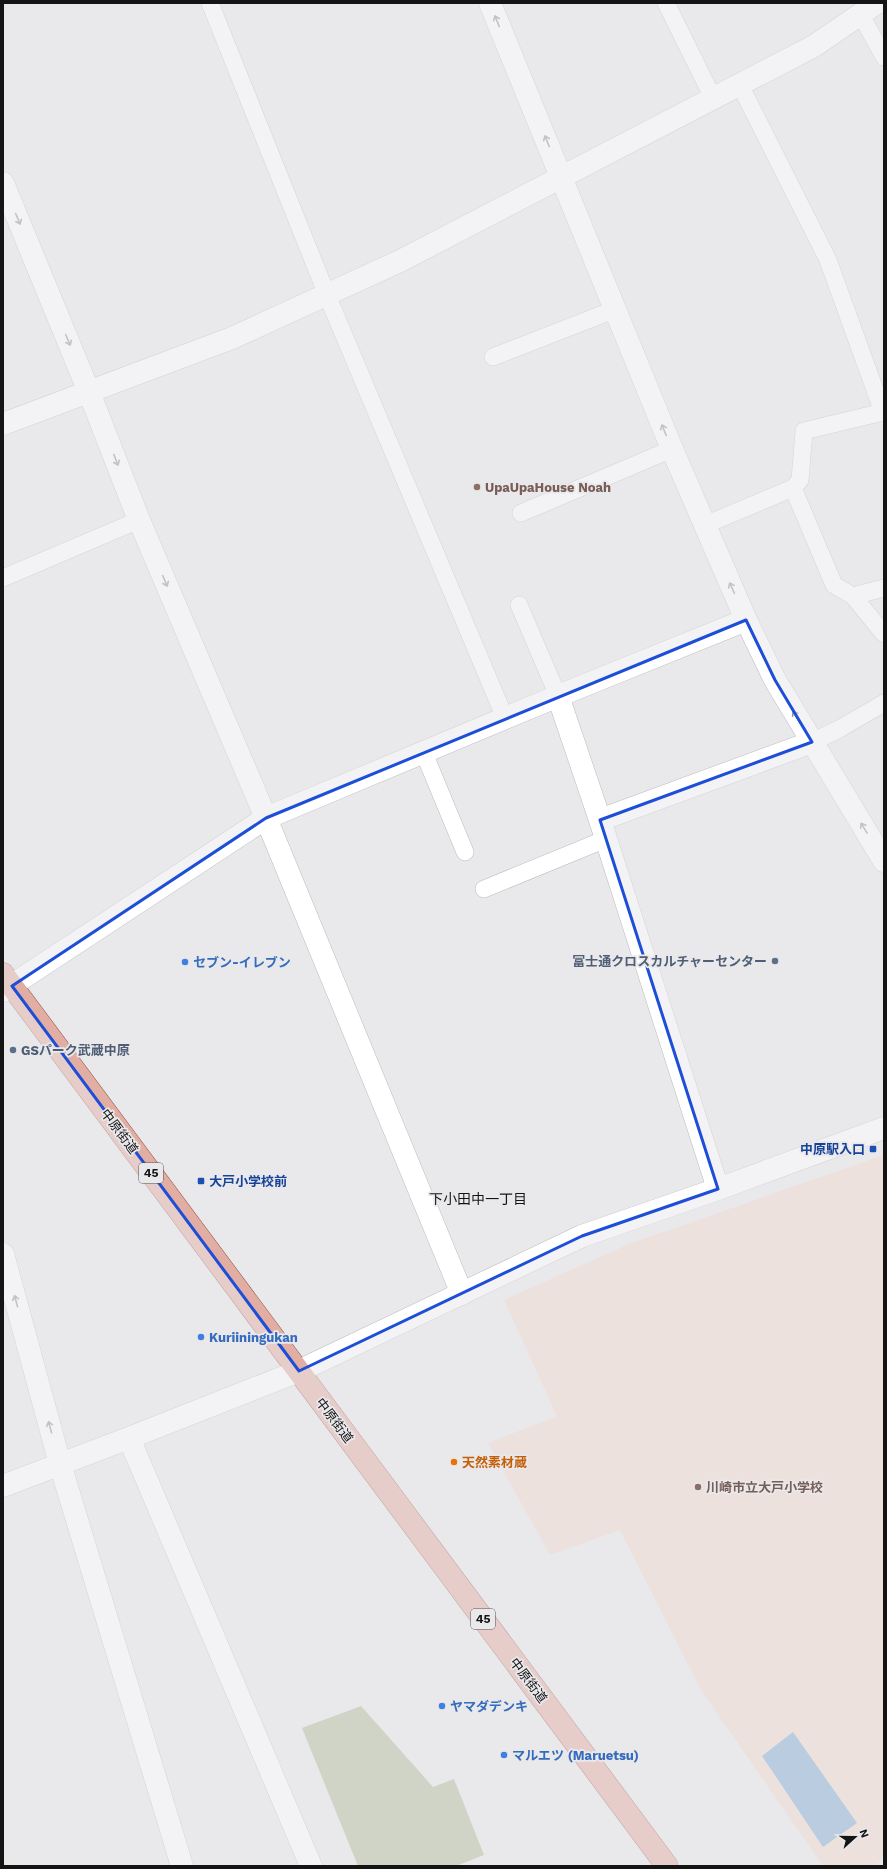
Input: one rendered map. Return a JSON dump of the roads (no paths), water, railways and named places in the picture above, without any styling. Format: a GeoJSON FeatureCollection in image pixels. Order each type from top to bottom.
{"type":"FeatureCollection","features":[{"type":"Feature","properties":{"kind":"main road","name":"中原街道"},"geometry":{"type":"LineString","coordinates":[[6,984],[299,1371],[667,1866]]}},
{"type":"Feature","properties":{"kind":"street"},"geometry":{"type":"LineString","coordinates":[[490,3],[616,309],[672,450],[746,620],[775,680],[884,861]]}},
{"type":"Feature","properties":{"kind":"street"},"geometry":{"type":"LineString","coordinates":[[3,424],[232,338],[400,261],[814,46],[870,7]]}},
{"type":"Feature","properties":{"kind":"street"},"geometry":{"type":"LineString","coordinates":[[3,184],[89,392],[139,520],[266,818],[462,1294]]}},
{"type":"Feature","properties":{"kind":"street"},"geometry":{"type":"LineString","coordinates":[[6,984],[266,818],[558,696],[746,620]]}},
{"type":"Feature","properties":{"kind":"street"},"geometry":{"type":"LineString","coordinates":[[558,696],[603,830],[718,1189]]}},
{"type":"Feature","properties":{"kind":"street"},"geometry":{"type":"LineString","coordinates":[[603,830],[812,742]]}},
{"type":"Feature","properties":{"kind":"street"},"geometry":{"type":"LineString","coordinates":[[3,1486],[299,1371],[582,1236],[718,1189],[884,1128]]}},
{"type":"Feature","properties":{"kind":"street"},"geometry":{"type":"LineString","coordinates":[[3,1254],[60,1464],[182,1866]]}},
{"type":"Feature","properties":{"kind":"street"},"geometry":{"type":"LineString","coordinates":[[129,1438],[311,1866]]}},
{"type":"Feature","properties":{"kind":"lane"},"geometry":{"type":"LineString","coordinates":[[210,3],[327,295],[505,718]]}},
{"type":"Feature","properties":{"kind":"lane"},"geometry":{"type":"LineString","coordinates":[[666,3],[713,98]]}},
{"type":"Feature","properties":{"kind":"lane"},"geometry":{"type":"LineString","coordinates":[[870,7],[884,58]]}},
{"type":"Feature","properties":{"kind":"lane"},"geometry":{"type":"LineString","coordinates":[[705,525],[793,488],[800,480],[804,431],[883,412],[878,379],[828,260],[740,85]]}},
{"type":"Feature","properties":{"kind":"lane"},"geometry":{"type":"LineString","coordinates":[[493,357],[616,309]]}},
{"type":"Feature","properties":{"kind":"lane"},"geometry":{"type":"LineString","coordinates":[[521,512],[672,450]]}},
{"type":"Feature","properties":{"kind":"lane"},"geometry":{"type":"LineString","coordinates":[[793,488],[834,586],[853,596],[884,634]]}},
{"type":"Feature","properties":{"kind":"lane"},"geometry":{"type":"LineString","coordinates":[[3,578],[139,520]]}},
{"type":"Feature","properties":{"kind":"lane"},"geometry":{"type":"LineString","coordinates":[[853,596],[884,588]]}},
{"type":"Feature","properties":{"kind":"lane"},"geometry":{"type":"LineString","coordinates":[[519,605],[558,696]]}},
{"type":"Feature","properties":{"kind":"lane"},"geometry":{"type":"LineString","coordinates":[[812,742],[839,729],[884,703]]}},
{"type":"Feature","properties":{"kind":"lane"},"geometry":{"type":"LineString","coordinates":[[424,753],[465,852]]}},
{"type":"Feature","properties":{"kind":"lane"},"geometry":{"type":"LineString","coordinates":[[484,889],[603,830]]}},
{"type":"Feature","properties":{"kind":"water"},"geometry":{"type":"Polygon","coordinates":[[[793,1732],[857,1823],[823,1847],[762,1756],[793,1732]]]}},
{"type":"Feature","properties":{"kind":"place","name":"UpaUpaHouse Noah"},"geometry":{"type":"Point","coordinates":[477,487]}},
{"type":"Feature","properties":{"kind":"place","name":"富士通クロスカルチャーセンター"},"geometry":{"type":"Point","coordinates":[775,961]}},
{"type":"Feature","properties":{"kind":"place","name":"セブン-イレブン"},"geometry":{"type":"Point","coordinates":[185,962]}},
{"type":"Feature","properties":{"kind":"place","name":"GSパーク武蔵中原"},"geometry":{"type":"Point","coordinates":[13,1050]}},
{"type":"Feature","properties":{"kind":"place","name":"中原駅入口"},"geometry":{"type":"Point","coordinates":[873,1149]}},
{"type":"Feature","properties":{"kind":"place","name":"大戸小学校前"},"geometry":{"type":"Point","coordinates":[201,1181]}},
{"type":"Feature","properties":{"kind":"place","name":"Kuriiningukan"},"geometry":{"type":"Point","coordinates":[201,1337]}},
{"type":"Feature","properties":{"kind":"place","name":"天然素材蔵"},"geometry":{"type":"Point","coordinates":[454,1462]}},
{"type":"Feature","properties":{"kind":"place","name":"川崎市立大戸小学校"},"geometry":{"type":"Point","coordinates":[698,1487]}},
{"type":"Feature","properties":{"kind":"place","name":"ヤマダデンキ"},"geometry":{"type":"Point","coordinates":[442,1706]}},
{"type":"Feature","properties":{"kind":"place","name":"マルエツ (Maruetsu)"},"geometry":{"type":"Point","coordinates":[504,1755]}},
{"type":"Feature","properties":{"kind":"district","name":"下小田中一丁目"},"geometry":{"type":"Point","coordinates":[478,1199]}}]}
